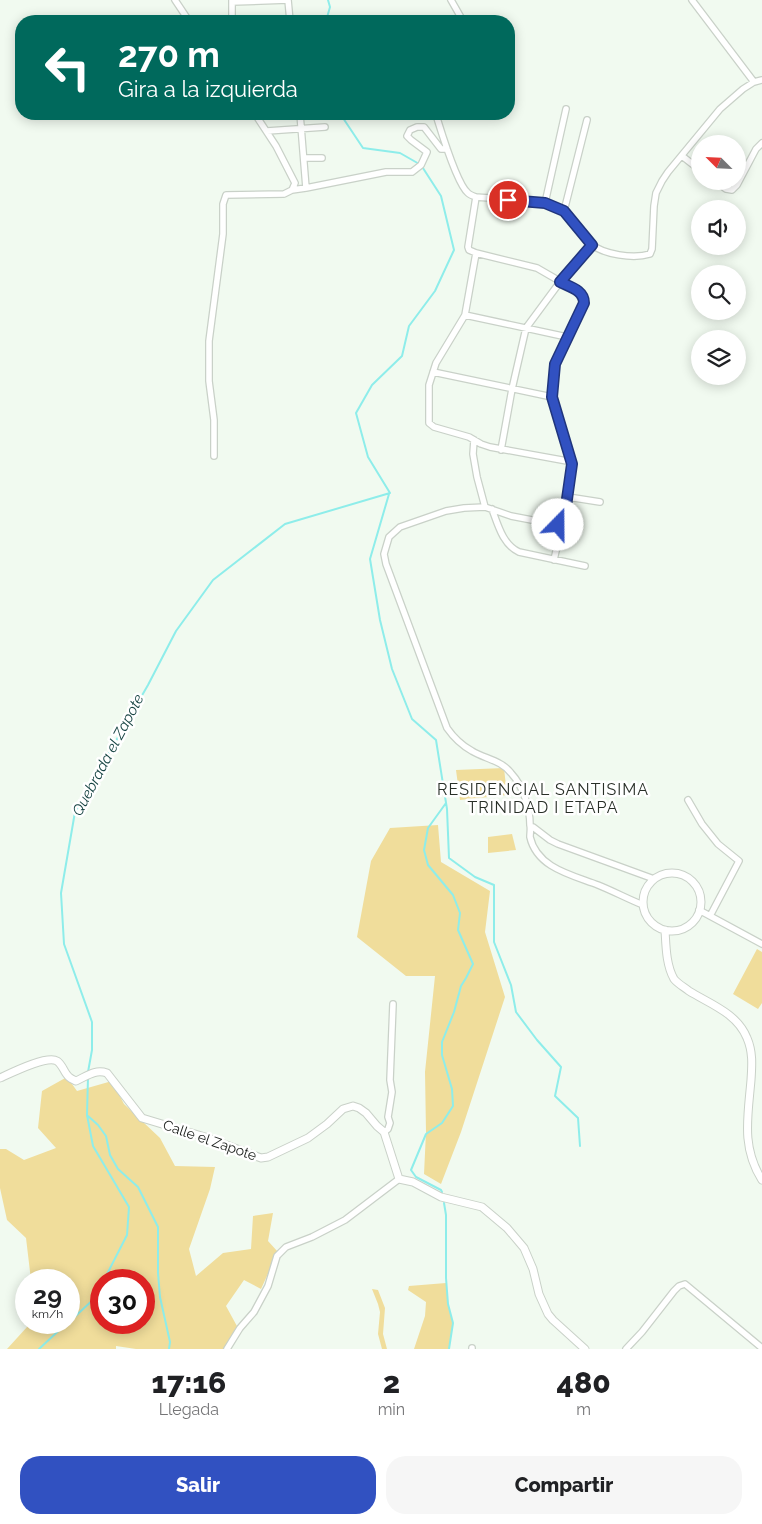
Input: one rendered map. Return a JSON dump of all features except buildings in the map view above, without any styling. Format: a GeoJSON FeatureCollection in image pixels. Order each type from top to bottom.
{"type":"FeatureCollection","features":[{"type":"Feature","properties":{"kind":"street"},"geometry":{"type":"LineString","coordinates":[[175,0],[185,15]]}},
{"type":"Feature","properties":{"kind":"street"},"geometry":{"type":"LineString","coordinates":[[232,15],[232,1],[288,0],[289,15]]}},
{"type":"Feature","properties":{"kind":"street"},"geometry":{"type":"LineString","coordinates":[[451,0],[460,15]]}},
{"type":"Feature","properties":{"kind":"street"},"geometry":{"type":"LineString","coordinates":[[692,0],[754,82]]}},
{"type":"Feature","properties":{"kind":"street"},"geometry":{"type":"LineString","coordinates":[[438,120],[447,149],[468,193],[476,197],[545,203],[564,211],[592,245],[611,254],[637,257],[650,254],[652,249],[656,194],[668,172],[720,109],[743,89],[754,82],[762,80]]}},
{"type":"Feature","properties":{"kind":"street"},"geometry":{"type":"LineString","coordinates":[[545,203],[566,109]]}},
{"type":"Feature","properties":{"kind":"street"},"geometry":{"type":"LineString","coordinates":[[260,120],[276,146],[294,184],[292,190]]}},
{"type":"Feature","properties":{"kind":"street"},"geometry":{"type":"LineString","coordinates":[[300,120],[306,188]]}},
{"type":"Feature","properties":{"kind":"street"},"geometry":{"type":"LineString","coordinates":[[564,211],[587,120]]}},
{"type":"Feature","properties":{"kind":"street"},"geometry":{"type":"LineString","coordinates":[[214,456],[214,420],[209,381],[209,341],[223,234],[223,204],[226,195],[284,194],[292,190],[386,172],[412,172],[421,165],[427,152],[407,136],[410,130],[417,126],[424,127],[441,149],[447,149]]}},
{"type":"Feature","properties":{"kind":"street"},"geometry":{"type":"LineString","coordinates":[[266,131],[324,127]]}},
{"type":"Feature","properties":{"kind":"street"},"geometry":{"type":"LineString","coordinates":[[746,168],[756,149],[762,143]]}},
{"type":"Feature","properties":{"kind":"street"},"geometry":{"type":"LineString","coordinates":[[682,156],[691,163]]}},
{"type":"Feature","properties":{"kind":"street"},"geometry":{"type":"LineString","coordinates":[[304,158],[322,158]]}},
{"type":"Feature","properties":{"kind":"street"},"geometry":{"type":"LineString","coordinates":[[476,197],[469,250],[537,268],[582,294],[584,298],[584,303],[555,364],[552,397],[570,461],[568,497],[554,560]]}},
{"type":"Feature","properties":{"kind":"street"},"geometry":{"type":"LineString","coordinates":[[501,450],[526,328],[560,282],[592,245]]}},
{"type":"Feature","properties":{"kind":"street"},"geometry":{"type":"LineString","coordinates":[[476,253],[465,315],[436,363],[429,385],[429,423],[434,427],[469,437],[501,450],[570,461]]}},
{"type":"Feature","properties":{"kind":"street"},"geometry":{"type":"LineString","coordinates":[[465,315],[567,337]]}},
{"type":"Feature","properties":{"kind":"street"},"geometry":{"type":"LineString","coordinates":[[433,372],[552,397]]}},
{"type":"Feature","properties":{"kind":"street"},"geometry":{"type":"LineString","coordinates":[[490,447],[503,439]]}},
{"type":"Feature","properties":{"kind":"street"},"geometry":{"type":"LineString","coordinates":[[474,440],[473,454],[485,507]]}},
{"type":"Feature","properties":{"kind":"street"},"geometry":{"type":"LineString","coordinates":[[568,497],[600,502]]}},
{"type":"Feature","properties":{"kind":"street"},"geometry":{"type":"LineString","coordinates":[[562,524],[558,525],[511,516],[485,507],[446,511],[400,527],[389,537],[384,554],[386,564],[447,728],[456,740],[472,751],[498,762],[513,774],[526,798],[531,827],[530,834],[535,851],[553,867],[643,905]]}},
{"type":"Feature","properties":{"kind":"street"},"geometry":{"type":"LineString","coordinates":[[492,509],[508,545],[513,549],[519,552],[585,566]]}},
{"type":"Feature","properties":{"kind":"street"},"geometry":{"type":"LineString","coordinates":[[688,800],[702,824],[718,844],[739,861],[710,916]]}},
{"type":"Feature","properties":{"kind":"street"},"geometry":{"type":"LineString","coordinates":[[531,827],[534,827],[558,844],[654,879]]}},
{"type":"Feature","properties":{"kind":"street"},"geometry":{"type":"LineString","coordinates":[[666,874],[673,874],[687,878],[696,887],[699,894],[700,910],[696,918],[683,929],[665,930],[648,919],[643,905],[644,895],[654,879],[666,874]]}},
{"type":"Feature","properties":{"kind":"street"},"geometry":{"type":"LineString","coordinates":[[700,910],[762,944]]}},
{"type":"Feature","properties":{"kind":"street"},"geometry":{"type":"LineString","coordinates":[[665,930],[667,954],[670,969],[675,980],[730,1015],[746,1036],[752,1053],[747,1142],[752,1161],[762,1180]]}},
{"type":"Feature","properties":{"kind":"street"},"geometry":{"type":"LineString","coordinates":[[384,1132],[388,1129],[390,1123],[388,1118],[392,1092],[390,1080],[393,1004]]}},
{"type":"Feature","properties":{"kind":"street","name":"Calle el Zapote"},"geometry":{"type":"LineString","coordinates":[[0,1078],[51,1060],[57,1061],[68,1077],[76,1081],[98,1071],[108,1073],[142,1118],[205,1137],[258,1158],[268,1157],[308,1138],[327,1124],[343,1108],[357,1107],[366,1113],[384,1132],[399,1179]]}},
{"type":"Feature","properties":{"kind":"street"},"geometry":{"type":"LineString","coordinates":[[227,1349],[240,1328],[254,1312],[268,1286],[278,1256],[286,1247],[312,1237],[345,1220],[399,1179],[413,1182],[441,1197],[482,1207],[507,1228],[524,1248],[533,1269],[539,1294],[548,1314],[585,1349]]}},
{"type":"Feature","properties":{"kind":"street"},"geometry":{"type":"LineString","coordinates":[[626,1349],[674,1291],[679,1286],[685,1284],[762,1348]]}},
{"type":"Feature","properties":{"kind":"shaded area"},"geometry":{"type":"Polygon","coordinates":[[[504,768],[507,795],[460,800],[456,770],[504,768]]]}},
{"type":"Feature","properties":{"kind":"shaded area"},"geometry":{"type":"Polygon","coordinates":[[[438,825],[441,862],[490,891],[485,932],[505,997],[461,1132],[441,1184],[424,1174],[426,1132],[425,1072],[435,976],[406,976],[357,937],[371,861],[390,828],[438,825]]]}},
{"type":"Feature","properties":{"kind":"shaded area"},"geometry":{"type":"Polygon","coordinates":[[[512,834],[516,850],[488,853],[488,837],[512,834]]]}},
{"type":"Feature","properties":{"kind":"shaded area"},"geometry":{"type":"Polygon","coordinates":[[[757,949],[762,952],[762,1003],[758,1009],[733,994],[757,949]]]}},
{"type":"Feature","properties":{"kind":"shaded area"},"geometry":{"type":"Polygon","coordinates":[[[67,1077],[77,1091],[112,1081],[124,1104],[160,1138],[175,1166],[215,1167],[210,1189],[189,1249],[196,1276],[223,1253],[251,1249],[253,1216],[273,1213],[268,1241],[278,1252],[261,1289],[244,1280],[226,1306],[238,1328],[224,1349],[136,1349],[116,1346],[116,1349],[7,1349],[21,1334],[80,1334],[80,1269],[30,1269],[26,1238],[7,1220],[0,1188],[0,1149],[6,1149],[24,1160],[56,1148],[38,1128],[42,1091],[67,1077]]]}},
{"type":"Feature","properties":{"kind":"shaded area"},"geometry":{"type":"Polygon","coordinates":[[[446,1283],[448,1304],[453,1324],[449,1349],[414,1349],[425,1316],[426,1302],[408,1290],[409,1286],[446,1283]]]}},
{"type":"Feature","properties":{"kind":"shaded area"},"geometry":{"type":"Polygon","coordinates":[[[372,1289],[378,1290],[385,1308],[383,1334],[387,1349],[382,1349],[378,1334],[380,1312],[372,1289]]]}},
{"type":"Feature","properties":{"kind":"waterway"},"geometry":{"type":"LineString","coordinates":[[328,0],[330,7],[328,15]]}},
{"type":"Feature","properties":{"kind":"waterway"},"geometry":{"type":"LineString","coordinates":[[344,120],[363,148],[400,153],[421,165],[441,196],[454,250],[435,291],[409,326],[402,356],[372,385],[356,413],[368,457],[390,493]]}},
{"type":"Feature","properties":{"kind":"waterway","name":"Quebrada el Zapote"},"geometry":{"type":"LineString","coordinates":[[88,1072],[92,1050],[92,1022],[64,944],[61,893],[75,812],[148,685],[176,631],[213,580],[285,524],[390,493]]}},
{"type":"Feature","properties":{"kind":"waterway"},"geometry":{"type":"LineString","coordinates":[[389,494],[370,559],[380,620],[392,669],[412,719],[436,740],[447,809],[449,858],[475,877],[494,885],[494,942],[511,985],[516,1012],[561,1067],[555,1096],[578,1118],[580,1146]]}},
{"type":"Feature","properties":{"kind":"waterway"},"geometry":{"type":"LineString","coordinates":[[442,1192],[416,1177],[411,1170],[426,1134],[442,1123],[453,1106],[452,1089],[442,1055],[442,1042],[454,1012],[461,986],[473,964],[458,930],[460,913],[453,895],[428,865],[424,850],[428,828],[446,803]]}},
{"type":"Feature","properties":{"kind":"waterway","name":"Quebrada el Zapote"},"geometry":{"type":"LineString","coordinates":[[88,1077],[87,1115],[93,1146],[129,1207],[127,1235],[110,1269]]}},
{"type":"Feature","properties":{"kind":"waterway"},"geometry":{"type":"LineString","coordinates":[[88,1116],[106,1136],[110,1155],[118,1169],[138,1187],[158,1227],[160,1297],[170,1342],[169,1349]]}},
{"type":"Feature","properties":{"kind":"waterway"},"geometry":{"type":"LineString","coordinates":[[444,1203],[446,1215],[446,1278],[448,1304],[453,1323],[449,1349]]}},
{"type":"Feature","properties":{"kind":"waterway","name":"Quebrada el Zapote"},"geometry":{"type":"LineString","coordinates":[[80,1312],[90,1303]]}},
{"type":"Feature","properties":{"kind":"waterway","name":"Quebrada el Zapote"},"geometry":{"type":"LineString","coordinates":[[39,1349],[55,1334]]}},
{"type":"Feature","properties":{"kind":"district","name":"RESIDENCIAL SANTISIMA TRINIDAD I ETAPA"},"geometry":{"type":"Point","coordinates":[543,798]}},
{"type":"Feature","properties":{"kind":"route"},"geometry":{"type":"LineString","coordinates":[[508,200],[545,203],[564,211],[592,245],[560,282],[582,294],[584,303],[555,364],[552,397],[572,464],[564,520],[562,524],[558,525]]}}]}
